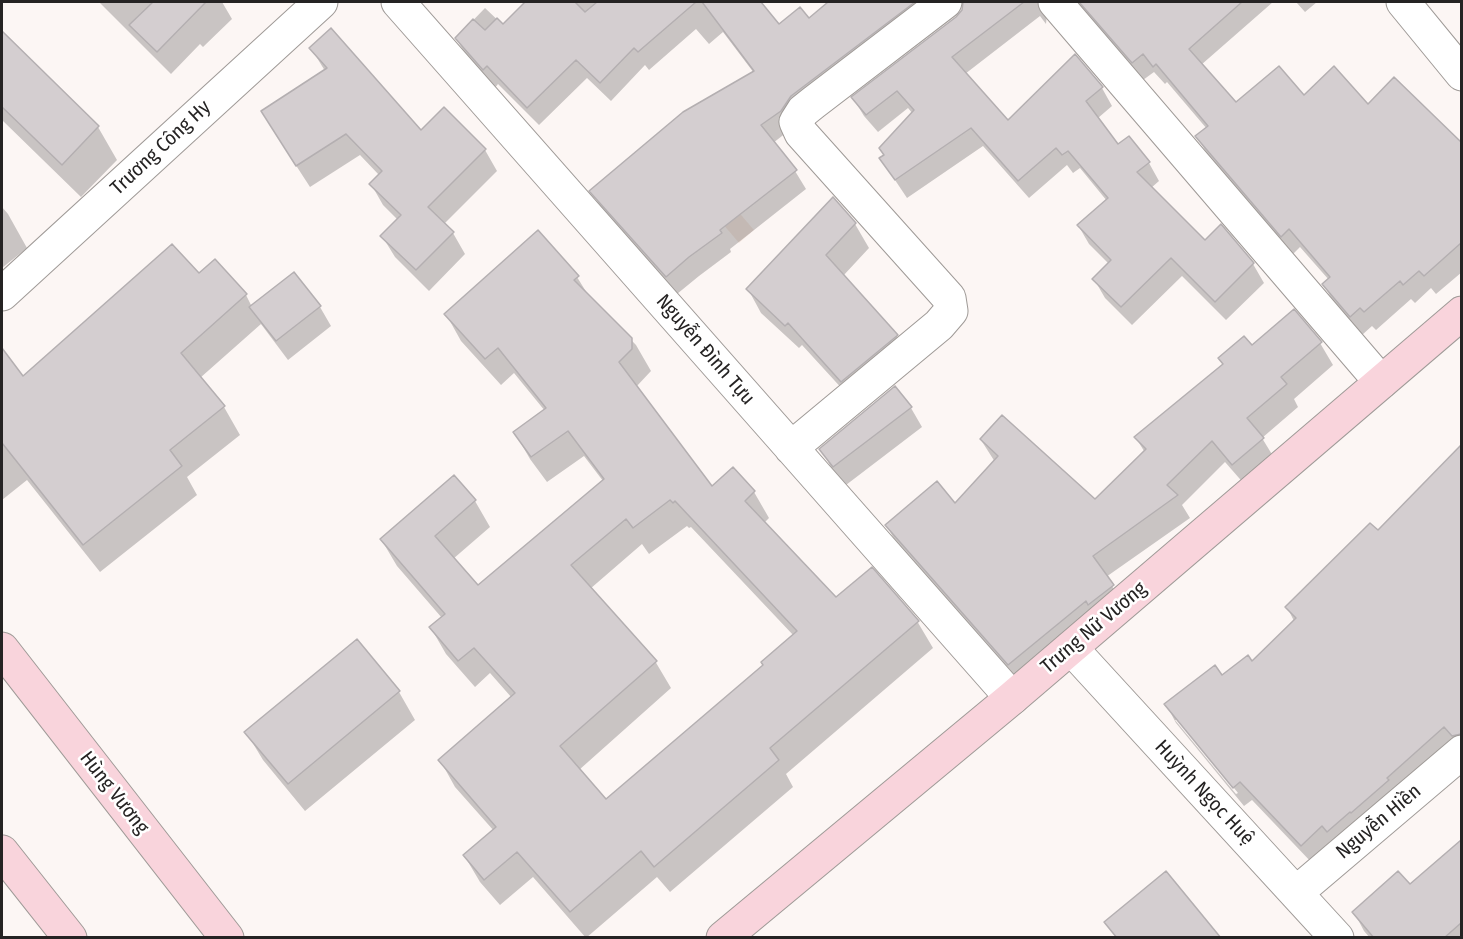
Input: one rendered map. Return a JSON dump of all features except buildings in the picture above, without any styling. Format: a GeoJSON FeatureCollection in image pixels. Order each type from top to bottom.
{"type":"FeatureCollection","features":[{"type":"Feature","properties":{"kind":"street","name":"Trương Công Hy"},"geometry":{"type":"LineString","coordinates":[[2,294],[321,2]]}},
{"type":"Feature","properties":{"kind":"street","name":"Nguyễn Đình Tựu"},"geometry":{"type":"LineString","coordinates":[[398,2],[1012,698]]}},
{"type":"Feature","properties":{"kind":"street"},"geometry":{"type":"LineString","coordinates":[[791,447],[939,325],[951,311],[949,298],[801,133],[796,122],[803,111],[945,2]]}},
{"type":"Feature","properties":{"kind":"street"},"geometry":{"type":"LineString","coordinates":[[1055,2],[1381,382]]}},
{"type":"Feature","properties":{"kind":"street"},"geometry":{"type":"LineString","coordinates":[[1403,2],[1461,74]]}},
{"type":"Feature","properties":{"kind":"street","name":"Trưng Nữ Vương"},"geometry":{"type":"LineString","coordinates":[[723,938],[1012,698],[1461,313]]}},
{"type":"Feature","properties":{"kind":"street","name":"Huỳnh Ngọc Huệ"},"geometry":{"type":"LineString","coordinates":[[1071,648],[1337,938]]}},
{"type":"Feature","properties":{"kind":"street","name":"Hùng Vương"},"geometry":{"type":"LineString","coordinates":[[2,649],[227,938]]}},
{"type":"Feature","properties":{"kind":"street","name":"Nguyễn Hiền"},"geometry":{"type":"LineString","coordinates":[[1296,893],[1461,752]]}},
{"type":"Feature","properties":{"kind":"street"},"geometry":{"type":"LineString","coordinates":[[2,852],[70,938]]}},
{"type":"Feature","properties":{"kind":"shaded area"},"geometry":{"type":"Polygon","coordinates":[[[702,169],[754,230],[739,243],[687,182],[702,169]]]}}]}
